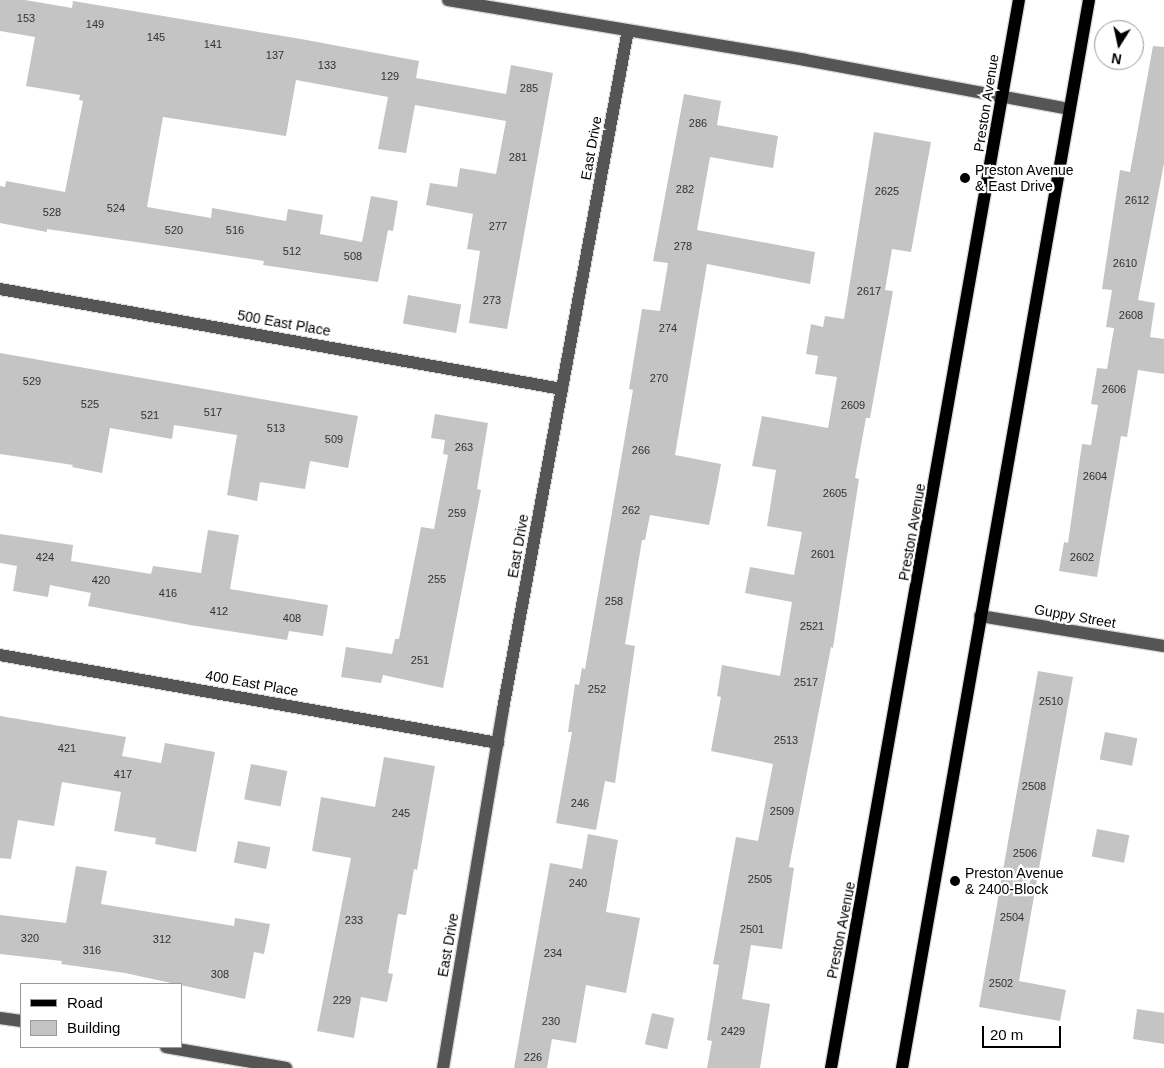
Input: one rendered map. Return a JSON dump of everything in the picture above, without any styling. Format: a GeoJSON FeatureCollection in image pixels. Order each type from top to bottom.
{"type":"FeatureCollection","features":[{"type":"Feature","properties":{"kind":"main road","name":"Preston Avenue"},"geometry":{"type":"LineString","coordinates":[[831,1068],[1019,0]]}},
{"type":"Feature","properties":{"kind":"main road"},"geometry":{"type":"LineString","coordinates":[[902,1068],[1089,0]]}},
{"type":"Feature","properties":{"kind":"street"},"geometry":{"type":"LineString","coordinates":[[448,0],[1002,96],[1069,110]]}},
{"type":"Feature","properties":{"kind":"street","name":"East Drive"},"geometry":{"type":"LineString","coordinates":[[442,1068],[498,743],[628,30]]}},
{"type":"Feature","properties":{"kind":"street","name":"500 East Place"},"geometry":{"type":"LineString","coordinates":[[0,289],[562,389]]}},
{"type":"Feature","properties":{"kind":"street","name":"Guppy Street"},"geometry":{"type":"LineString","coordinates":[[980,616],[1164,646]]}},
{"type":"Feature","properties":{"kind":"street","name":"400 East Place"},"geometry":{"type":"LineString","coordinates":[[0,655],[498,743]]}},
{"type":"Feature","properties":{"kind":"street"},"geometry":{"type":"LineString","coordinates":[[0,1018],[20,1022]]}},
{"type":"Feature","properties":{"kind":"street"},"geometry":{"type":"LineString","coordinates":[[172,1048],[286,1068]]}},
{"type":"Feature","properties":{"kind":"building"},"geometry":{"type":"Polygon","coordinates":[[[0,0],[25,0],[72,8],[73,1],[301,39],[419,61],[416,78],[506,94],[511,65],[553,73],[507,329],[469,323],[480,251],[467,249],[473,214],[426,205],[430,183],[457,187],[460,168],[496,174],[506,121],[415,105],[406,153],[378,149],[388,97],[296,80],[286,136],[163,117],[147,207],[211,218],[212,208],[286,221],[288,209],[323,215],[320,234],[362,242],[371,196],[398,201],[393,231],[388,230],[378,282],[263,265],[264,261],[47,229],[47,232],[0,223],[0,186],[5,187],[6,181],[65,192],[83,101],[79,100],[80,95],[26,86],[35,37],[0,31],[0,0]]]}},
{"type":"Feature","properties":{"kind":"building"},"geometry":{"type":"Polygon","coordinates":[[[1153,46],[1164,47],[1164,163],[1138,300],[1155,303],[1150,337],[1164,339],[1164,374],[1138,370],[1127,437],[1121,436],[1097,577],[1059,571],[1064,542],[1068,543],[1082,444],[1091,445],[1098,405],[1091,404],[1097,368],[1107,369],[1114,328],[1106,327],[1112,290],[1102,289],[1120,170],[1130,172],[1153,46]]]}},
{"type":"Feature","properties":{"kind":"building"},"geometry":{"type":"Polygon","coordinates":[[[684,94],[721,101],[717,125],[778,136],[773,168],[710,157],[697,230],[815,252],[810,284],[707,264],[675,455],[721,464],[716,491],[709,525],[650,515],[645,540],[642,540],[625,644],[635,646],[615,783],[605,781],[596,830],[556,823],[572,732],[568,732],[575,684],[579,685],[582,668],[585,669],[633,390],[629,389],[642,309],[660,311],[668,263],[653,261],[684,94]]]}},
{"type":"Feature","properties":{"kind":"building"},"geometry":{"type":"Polygon","coordinates":[[[874,132],[931,142],[911,252],[892,249],[885,290],[893,291],[870,418],[866,418],[855,478],[859,479],[833,648],[831,647],[789,867],[794,868],[782,949],[751,945],[742,999],[770,1004],[760,1068],[707,1068],[712,1041],[707,1040],[719,965],[713,964],[736,837],[758,841],[773,764],[711,751],[721,697],[717,696],[722,665],[780,676],[792,602],[745,593],[750,567],[794,575],[802,532],[767,526],[776,470],[752,466],[762,416],[828,428],[837,377],[815,374],[818,356],[806,354],[811,324],[823,327],[825,316],[844,319],[874,132]]]}},
{"type":"Feature","properties":{"kind":"building"},"geometry":{"type":"Polygon","coordinates":[[[408,295],[461,304],[456,333],[403,324],[408,295]]]}},
{"type":"Feature","properties":{"kind":"building"},"geometry":{"type":"Polygon","coordinates":[[[0,353],[358,416],[348,468],[310,461],[305,489],[260,482],[257,501],[227,495],[237,435],[174,425],[172,439],[110,428],[102,473],[72,467],[73,465],[0,454],[0,353]]]}},
{"type":"Feature","properties":{"kind":"building"},"geometry":{"type":"Polygon","coordinates":[[[435,414],[488,423],[477,489],[481,490],[443,688],[383,675],[381,683],[341,677],[346,647],[392,654],[395,639],[399,639],[421,527],[434,529],[448,455],[443,454],[445,440],[431,438],[435,414]]]}},
{"type":"Feature","properties":{"kind":"building"},"geometry":{"type":"Polygon","coordinates":[[[208,530],[239,535],[230,589],[328,605],[323,636],[289,631],[287,640],[190,625],[88,606],[91,593],[50,585],[48,597],[13,591],[17,566],[0,563],[0,534],[73,545],[71,561],[151,574],[153,566],[201,573],[208,530]]]}},
{"type":"Feature","properties":{"kind":"building"},"geometry":{"type":"Polygon","coordinates":[[[1038,671],[1073,677],[1019,981],[1066,990],[1060,1021],[979,1007],[1038,671]]]}},
{"type":"Feature","properties":{"kind":"building"},"geometry":{"type":"Polygon","coordinates":[[[0,716],[126,737],[122,756],[161,763],[165,743],[215,752],[196,852],[155,844],[156,838],[114,831],[121,792],[62,782],[54,826],[18,820],[11,859],[0,858],[0,716]]]}},
{"type":"Feature","properties":{"kind":"building"},"geometry":{"type":"Polygon","coordinates":[[[1105,732],[1137,738],[1132,766],[1100,759],[1105,732]]]}},
{"type":"Feature","properties":{"kind":"building"},"geometry":{"type":"Polygon","coordinates":[[[384,757],[435,766],[417,870],[414,869],[406,915],[398,914],[388,973],[393,974],[387,1002],[361,997],[354,1038],[317,1031],[351,858],[312,851],[321,797],[375,807],[384,757]]]}},
{"type":"Feature","properties":{"kind":"building"},"geometry":{"type":"Polygon","coordinates":[[[251,764],[287,771],[280,806],[244,799],[251,764]]]}},
{"type":"Feature","properties":{"kind":"building"},"geometry":{"type":"Polygon","coordinates":[[[1097,829],[1129,835],[1124,863],[1092,856],[1097,829]]]}},
{"type":"Feature","properties":{"kind":"building"},"geometry":{"type":"Polygon","coordinates":[[[588,834],[618,840],[606,912],[640,918],[626,993],[586,985],[576,1043],[552,1039],[547,1068],[514,1068],[550,863],[582,869],[588,834]]]}},
{"type":"Feature","properties":{"kind":"building"},"geometry":{"type":"Polygon","coordinates":[[[238,841],[270,847],[266,869],[234,863],[238,841]]]}},
{"type":"Feature","properties":{"kind":"building"},"geometry":{"type":"Polygon","coordinates":[[[76,866],[107,871],[101,904],[234,926],[235,918],[270,924],[264,954],[254,952],[245,999],[182,985],[182,983],[171,983],[125,973],[61,964],[62,961],[0,954],[0,915],[66,923],[76,866]]]}},
{"type":"Feature","properties":{"kind":"building"},"geometry":{"type":"Polygon","coordinates":[[[1137,1009],[1164,1013],[1164,1044],[1133,1039],[1137,1009]]]}},
{"type":"Feature","properties":{"kind":"building"},"geometry":{"type":"Polygon","coordinates":[[[652,1013],[674,1018],[667,1049],[645,1044],[652,1013]]]}},
{"type":"Feature","properties":{"kind":"place","name":"Preston Avenue & East Drive"},"geometry":{"type":"Point","coordinates":[965,178]}},
{"type":"Feature","properties":{"kind":"place","name":"Preston Avenue & 2400-Block"},"geometry":{"type":"Point","coordinates":[955,881]}}]}
